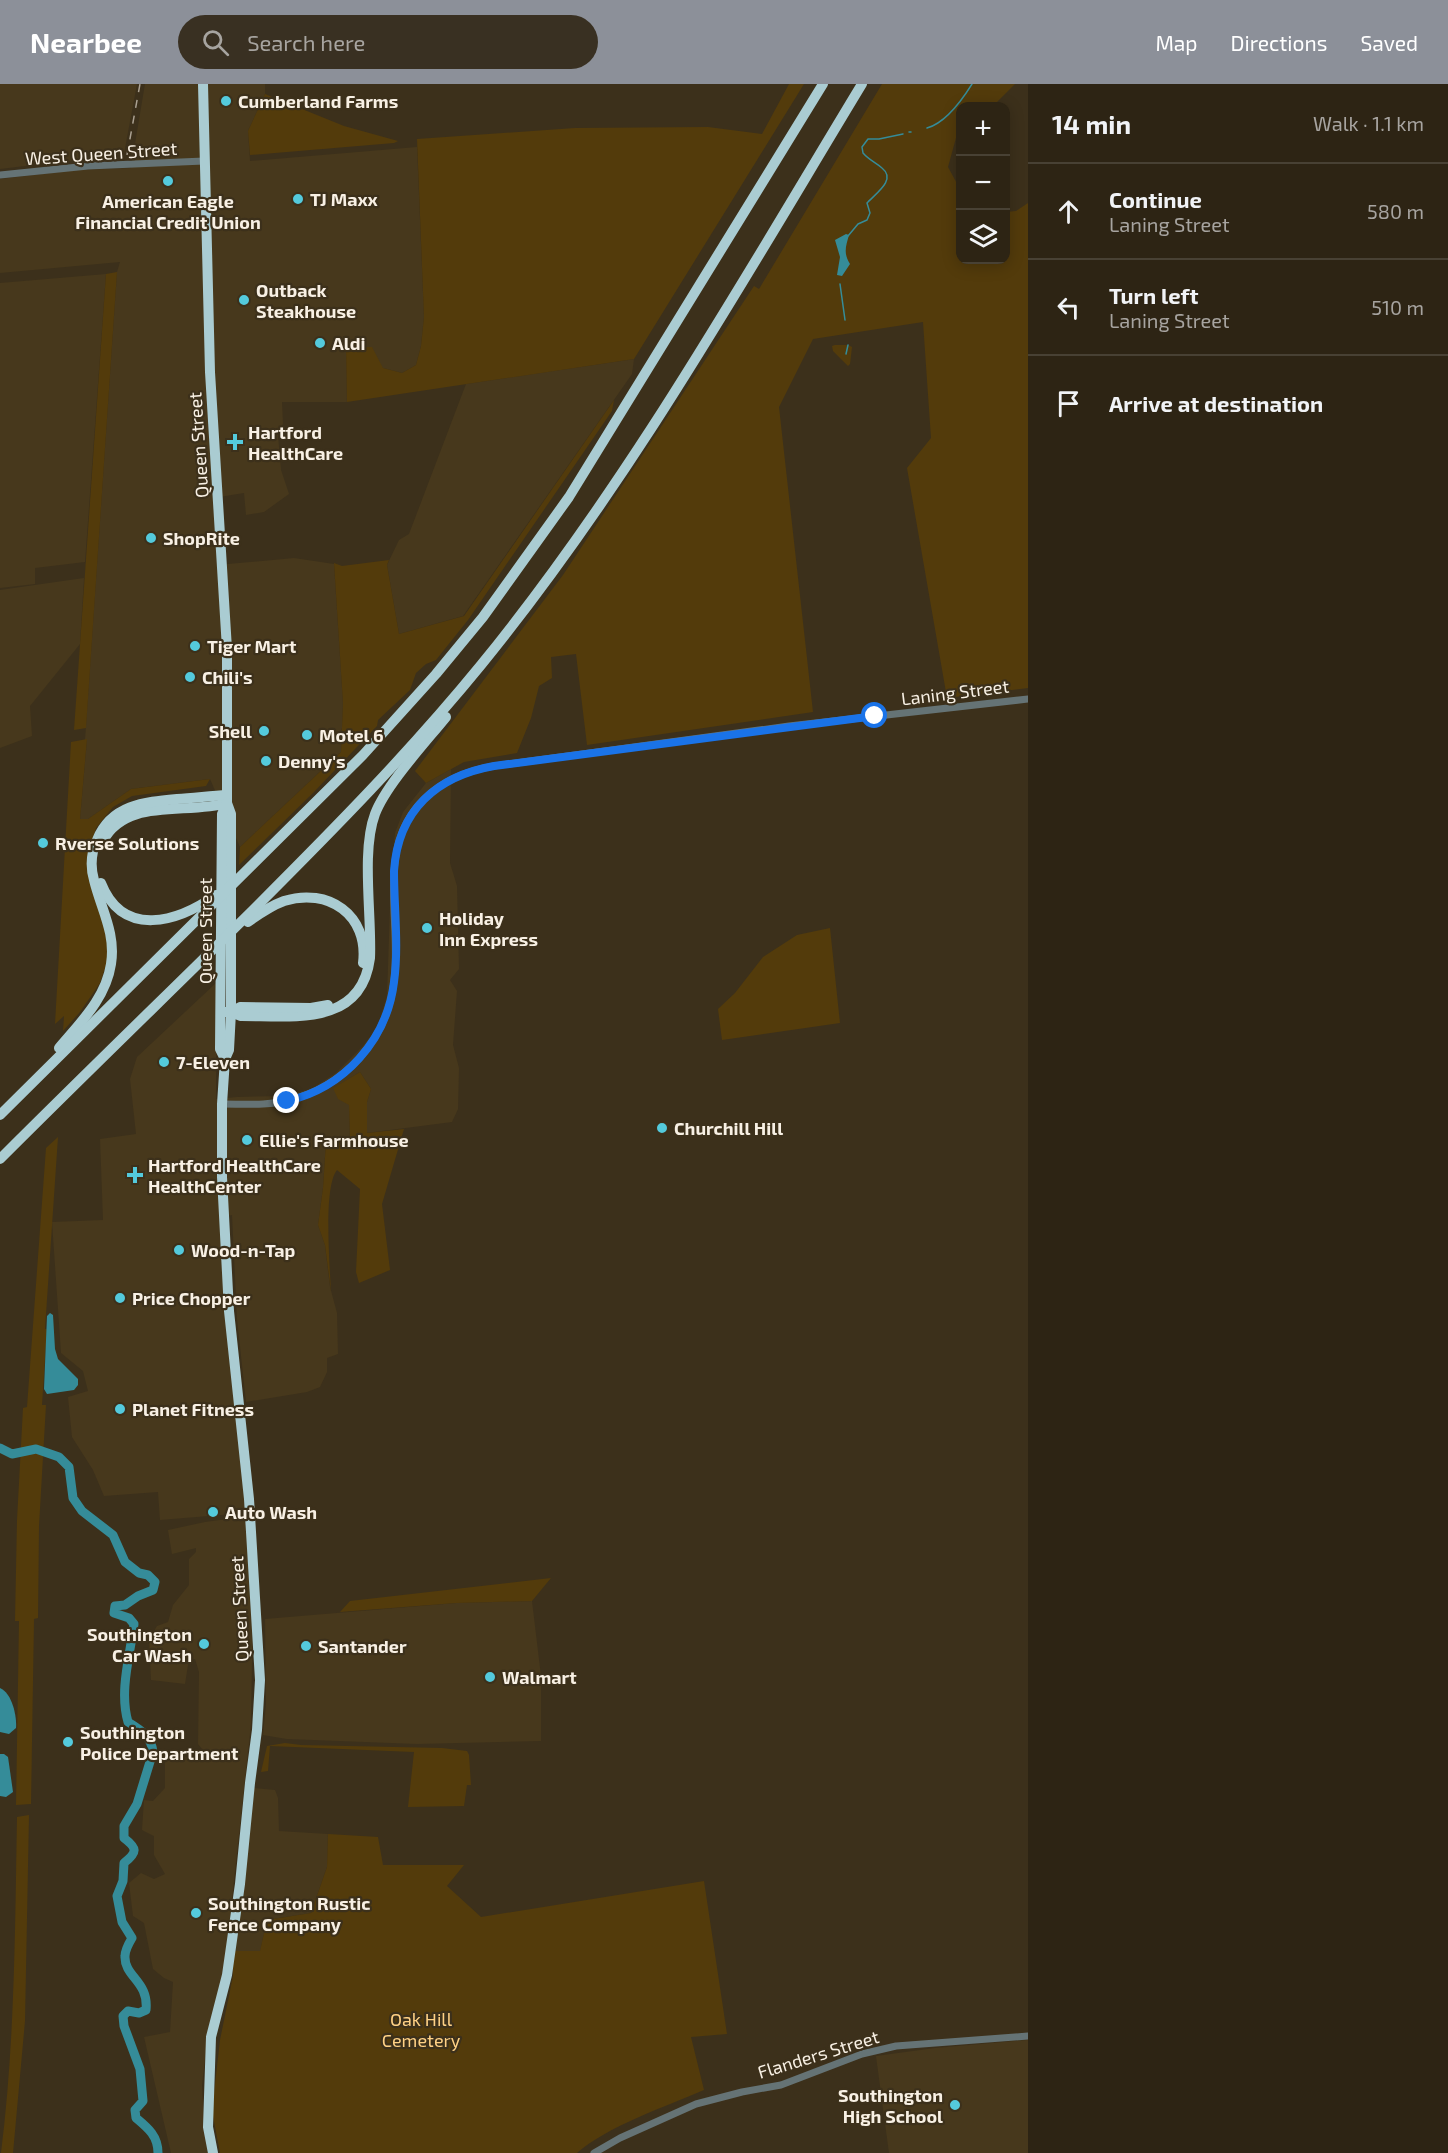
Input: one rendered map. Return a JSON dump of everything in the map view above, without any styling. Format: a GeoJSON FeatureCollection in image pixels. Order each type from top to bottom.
{"type":"FeatureCollection","features":[{"type":"Feature","properties":{"kind":"highway","name":"Queen Street"},"geometry":{"type":"LineString","coordinates":[[204,84],[210,372],[227,649],[227,799],[231,814],[226,1012],[229,1050],[225,1059],[222,1104],[222,1177],[229,1311],[249,1499],[260,1680],[257,1730],[240,1884],[227,1975],[212,2037],[208,2127],[213,2153]]}},
{"type":"Feature","properties":{"kind":"highway"},"geometry":{"type":"LineString","coordinates":[[44,1068],[73,1043],[207,906],[245,873],[338,781],[400,715],[461,644],[517,572],[589,465],[823,84]]}},
{"type":"Feature","properties":{"kind":"highway"},"geometry":{"type":"LineString","coordinates":[[226,1012],[242,1016],[320,1014],[346,1003],[360,989],[367,974],[370,958],[369,842],[372,824],[379,806],[401,774],[491,662],[616,483],[657,420],[862,84]]}},
{"type":"Feature","properties":{"kind":"highway"},"geometry":{"type":"LineString","coordinates":[[0,1159],[206,956],[246,920],[359,804],[434,721],[551,575]]}},
{"type":"Feature","properties":{"kind":"highway"},"geometry":{"type":"LineString","coordinates":[[207,906],[162,920],[145,920],[127,914],[113,903],[105,891],[98,871],[99,852],[110,832],[121,820],[135,814],[213,807],[227,799]]}},
{"type":"Feature","properties":{"kind":"highway"},"geometry":{"type":"LineString","coordinates":[[0,1115],[44,1068],[91,1010],[103,990],[111,963],[112,948],[109,924],[92,872],[93,850],[104,826],[125,809],[142,803],[227,799]]}},
{"type":"Feature","properties":{"kind":"highway"},"geometry":{"type":"LineString","coordinates":[[226,1012],[240,1007],[327,1006],[348,992],[358,979],[363,965],[363,942],[357,927],[340,907],[323,899],[304,897],[285,901],[246,920]]}},
{"type":"Feature","properties":{"kind":"street","name":"West Queen Street"},"geometry":{"type":"LineString","coordinates":[[0,175],[88,166],[204,161]]}},
{"type":"Feature","properties":{"kind":"street","name":"Laning Street"},"geometry":{"type":"LineString","coordinates":[[222,1104],[267,1104],[291,1100],[308,1094],[346,1072],[370,1046],[386,1016],[394,980],[394,871],[399,843],[406,824],[418,806],[432,791],[450,779],[494,766],[789,726],[1028,699]]}},
{"type":"Feature","properties":{"kind":"street","name":"Flanders Street"},"geometry":{"type":"LineString","coordinates":[[594,2153],[620,2138],[696,2104],[781,2085],[862,2055],[896,2046],[1028,2036]]}},
{"type":"Feature","properties":{"kind":"shaded area"},"geometry":{"type":"Polygon","coordinates":[[[0,84],[137,84],[123,159],[75,160],[0,169],[0,84]]]}},
{"type":"Feature","properties":{"kind":"shaded area"},"geometry":{"type":"Polygon","coordinates":[[[145,84],[265,84],[265,94],[248,131],[250,161],[417,147],[424,317],[421,346],[416,365],[402,373],[383,368],[346,347],[347,402],[282,402],[283,424],[278,435],[281,470],[289,494],[264,512],[246,515],[244,493],[213,498],[217,565],[294,558],[334,564],[343,703],[341,752],[240,847],[210,779],[131,789],[88,819],[80,819],[117,272],[120,262],[0,273],[0,179],[76,170],[131,168],[145,84]]]}},
{"type":"Feature","properties":{"kind":"shaded area"},"geometry":{"type":"Polygon","coordinates":[[[106,274],[85,562],[35,568],[35,584],[0,588],[0,283],[106,274]]]}},
{"type":"Feature","properties":{"kind":"shaded area"},"geometry":{"type":"Polygon","coordinates":[[[634,359],[632,374],[463,616],[399,634],[387,565],[399,540],[409,534],[466,384],[634,359]]]}},
{"type":"Feature","properties":{"kind":"shaded area"},"geometry":{"type":"Polygon","coordinates":[[[84,578],[80,644],[30,706],[32,736],[0,748],[0,590],[84,578]]]}},
{"type":"Feature","properties":{"kind":"shaded area"},"geometry":{"type":"Polygon","coordinates":[[[451,769],[450,863],[457,886],[459,969],[450,980],[457,991],[453,1045],[459,1068],[458,1109],[452,1122],[367,1133],[367,1102],[371,1089],[360,1072],[334,1088],[349,1105],[350,1139],[326,1142],[318,1225],[325,1245],[330,1287],[337,1313],[338,1354],[327,1358],[327,1372],[320,1387],[307,1392],[246,1402],[237,1319],[232,1215],[220,1218],[253,1598],[251,1724],[227,1945],[223,1974],[208,2034],[202,2085],[204,2125],[211,2153],[171,2153],[144,2037],[170,2032],[173,1982],[153,1969],[144,1923],[133,1916],[129,1883],[141,1873],[154,1879],[165,1874],[154,1855],[154,1836],[142,1830],[144,1800],[153,1801],[165,1788],[165,1754],[201,1759],[206,1754],[198,1744],[199,1672],[195,1659],[189,1659],[185,1684],[151,1680],[149,1640],[157,1626],[168,1622],[173,1605],[189,1585],[189,1559],[196,1552],[196,1548],[172,1554],[168,1530],[234,1518],[233,1514],[160,1520],[158,1492],[104,1496],[93,1470],[72,1437],[68,1397],[88,1391],[83,1371],[61,1353],[52,1222],[103,1220],[100,1139],[136,1134],[130,1079],[137,1057],[216,983],[216,1099],[282,1096],[311,1089],[336,1073],[362,1047],[377,1028],[387,996],[391,877],[395,833],[403,812],[426,783],[451,769]]]}},
{"type":"Feature","properties":{"kind":"shaded area"},"geometry":{"type":"Polygon","coordinates":[[[532,1601],[541,1676],[541,1741],[417,1744],[287,1739],[263,1735],[266,1704],[265,1619],[456,1603],[532,1601]]]}},
{"type":"Feature","properties":{"kind":"shaded area"},"geometry":{"type":"Polygon","coordinates":[[[254,1788],[275,1790],[278,1798],[279,1831],[328,1834],[327,1867],[311,1913],[267,1920],[260,1952],[233,1951],[254,1788]]]}},
{"type":"Feature","properties":{"kind":"shaded area","name":"Southington High School"},"geometry":{"type":"Polygon","coordinates":[[[1028,2040],[1028,2153],[889,2153],[876,2056],[1028,2040]]]}},
{"type":"Feature","properties":{"kind":"green space"},"geometry":{"type":"Polygon","coordinates":[[[789,84],[804,84],[634,359],[347,402],[346,347],[372,347],[383,368],[402,373],[416,365],[421,346],[424,317],[417,139],[575,128],[708,127],[762,134],[789,84]]]}},
{"type":"Feature","properties":{"kind":"green space"},"geometry":{"type":"Polygon","coordinates":[[[882,84],[1015,84],[997,102],[956,102],[956,138],[948,167],[956,182],[956,264],[1010,264],[1010,212],[1016,211],[1028,203],[1028,688],[947,698],[907,468],[931,438],[923,322],[813,339],[779,407],[813,712],[587,745],[576,654],[551,657],[552,678],[539,686],[531,718],[517,753],[464,762],[426,783],[415,771],[563,575],[754,286],[759,289],[882,84]]]}},
{"type":"Feature","properties":{"kind":"green space"},"geometry":{"type":"Polygon","coordinates":[[[265,94],[344,126],[398,141],[250,155],[248,131],[265,94]]]}},
{"type":"Feature","properties":{"kind":"green space"},"geometry":{"type":"Polygon","coordinates":[[[117,272],[86,728],[74,730],[106,274],[117,272]]]}},
{"type":"Feature","properties":{"kind":"green space"},"geometry":{"type":"Polygon","coordinates":[[[832,346],[852,347],[848,366],[833,351],[832,346]]]}},
{"type":"Feature","properties":{"kind":"green space"},"geometry":{"type":"Polygon","coordinates":[[[614,400],[612,411],[468,620],[436,660],[426,664],[416,673],[410,690],[378,720],[377,726],[239,865],[240,847],[341,752],[343,703],[334,563],[342,566],[389,560],[387,565],[399,634],[464,616],[614,400]]]}},
{"type":"Feature","properties":{"kind":"green space"},"geometry":{"type":"Polygon","coordinates":[[[87,739],[80,819],[88,819],[131,789],[210,779],[206,786],[132,796],[113,807],[96,828],[90,849],[107,941],[108,959],[100,983],[80,1012],[63,1031],[64,1016],[55,1024],[71,742],[87,739]]]}},
{"type":"Feature","properties":{"kind":"green space"},"geometry":{"type":"Polygon","coordinates":[[[830,928],[840,1023],[722,1040],[718,1009],[735,993],[763,957],[797,935],[830,928]]]}},
{"type":"Feature","properties":{"kind":"green space"},"geometry":{"type":"Polygon","coordinates":[[[360,1072],[371,1089],[367,1102],[367,1133],[404,1129],[382,1204],[390,1270],[359,1283],[356,1272],[360,1189],[337,1170],[330,1193],[329,1210],[331,1292],[325,1245],[318,1225],[326,1142],[350,1139],[349,1105],[338,1099],[333,1088],[360,1072]]]}},
{"type":"Feature","properties":{"kind":"green space"},"geometry":{"type":"Polygon","coordinates":[[[58,1137],[45,1329],[47,1329],[42,1405],[46,1405],[39,1526],[38,1618],[34,1619],[31,1804],[16,1805],[19,1621],[15,1621],[23,1408],[27,1407],[46,1148],[58,1137]]]}},
{"type":"Feature","properties":{"kind":"green space"},"geometry":{"type":"Polygon","coordinates":[[[551,1578],[532,1601],[456,1603],[340,1612],[350,1601],[551,1578]]]}},
{"type":"Feature","properties":{"kind":"green space"},"geometry":{"type":"Polygon","coordinates":[[[285,1743],[442,1748],[467,1751],[471,1785],[467,1785],[464,1806],[408,1807],[414,1752],[270,1746],[268,1771],[261,1772],[267,1746],[285,1743]]]}},
{"type":"Feature","properties":{"kind":"green space"},"geometry":{"type":"Polygon","coordinates":[[[29,1815],[25,2021],[13,2153],[1,2153],[12,2027],[17,1817],[29,1815]]]}},
{"type":"Feature","properties":{"kind":"green space","name":"Oak Hill Cemetery"},"geometry":{"type":"Polygon","coordinates":[[[328,1834],[378,1837],[383,1865],[464,1865],[447,1886],[481,1917],[704,1881],[727,2034],[691,2037],[704,2090],[620,2126],[589,2143],[577,2153],[220,2153],[212,2111],[220,2040],[233,1976],[233,1951],[260,1951],[267,1920],[311,1913],[327,1867],[328,1834]]]}},
{"type":"Feature","properties":{"kind":"water"},"geometry":{"type":"Polygon","coordinates":[[[846,234],[849,235],[846,253],[850,264],[842,276],[837,275],[840,257],[835,240],[846,234]]]}},
{"type":"Feature","properties":{"kind":"water"},"geometry":{"type":"Polygon","coordinates":[[[50,1313],[53,1315],[55,1349],[58,1359],[78,1379],[78,1385],[74,1390],[47,1394],[44,1389],[47,1316],[50,1313]]]}},
{"type":"Feature","properties":{"kind":"water"},"geometry":{"type":"Polygon","coordinates":[[[0,1688],[8,1695],[15,1711],[16,1728],[9,1734],[0,1732],[0,1688]]]}},
{"type":"Feature","properties":{"kind":"water"},"geometry":{"type":"Polygon","coordinates":[[[0,1754],[8,1757],[13,1792],[6,1797],[0,1796],[0,1754]]]}},
{"type":"Feature","properties":{"kind":"waterway"},"geometry":{"type":"LineString","coordinates":[[927,128],[947,116],[972,84]]}},
{"type":"Feature","properties":{"kind":"waterway"},"geometry":{"type":"LineString","coordinates":[[848,236],[858,224],[867,220],[870,213],[867,203],[883,187],[887,177],[882,168],[863,153],[862,147],[868,139],[903,134]]}},
{"type":"Feature","properties":{"kind":"waterway"},"geometry":{"type":"LineString","coordinates":[[840,284],[845,320]]}},
{"type":"Feature","properties":{"kind":"waterway"},"geometry":{"type":"LineString","coordinates":[[846,354],[848,345]]}},
{"type":"Feature","properties":{"kind":"waterway"},"geometry":{"type":"LineString","coordinates":[[0,1448],[12,1454],[36,1449],[59,1457],[69,1467],[73,1498],[82,1511],[113,1535],[125,1562],[139,1573],[148,1575],[155,1582],[153,1590],[125,1605],[115,1606],[114,1613],[129,1618],[134,1624],[126,1673],[126,1710],[128,1722],[148,1738],[153,1752],[137,1804],[124,1826],[124,1838],[133,1847],[134,1853],[124,1863],[123,1881],[117,1896],[122,1922],[132,1938],[126,1951],[126,1963],[144,1992],[146,2000],[146,2010],[139,2013],[128,2011],[123,2016],[124,2026],[140,2069],[143,2101],[135,2110],[136,2118],[154,2137],[158,2153]]}},
{"type":"Feature","properties":{"kind":"railway"},"geometry":{"type":"LineString","coordinates":[[127,155],[140,84]]}},
{"type":"Feature","properties":{"kind":"place","name":"Cumberland Farms"},"geometry":{"type":"Point","coordinates":[226,101]}},
{"type":"Feature","properties":{"kind":"place","name":"American Eagle Financial Credit Union"},"geometry":{"type":"Point","coordinates":[168,181]}},
{"type":"Feature","properties":{"kind":"place","name":"TJ Maxx"},"geometry":{"type":"Point","coordinates":[298,199]}},
{"type":"Feature","properties":{"kind":"place","name":"Outback Steakhouse"},"geometry":{"type":"Point","coordinates":[244,300]}},
{"type":"Feature","properties":{"kind":"place","name":"Aldi"},"geometry":{"type":"Point","coordinates":[320,343]}},
{"type":"Feature","properties":{"kind":"place","name":"Hartford HealthCare"},"geometry":{"type":"Point","coordinates":[235,442]}},
{"type":"Feature","properties":{"kind":"place","name":"ShopRite"},"geometry":{"type":"Point","coordinates":[151,538]}},
{"type":"Feature","properties":{"kind":"place","name":"Tiger Mart"},"geometry":{"type":"Point","coordinates":[195,646]}},
{"type":"Feature","properties":{"kind":"place","name":"Chili's"},"geometry":{"type":"Point","coordinates":[190,677]}},
{"type":"Feature","properties":{"kind":"place","name":"Shell"},"geometry":{"type":"Point","coordinates":[264,731]}},
{"type":"Feature","properties":{"kind":"place","name":"Motel 6"},"geometry":{"type":"Point","coordinates":[307,735]}},
{"type":"Feature","properties":{"kind":"place","name":"Denny's"},"geometry":{"type":"Point","coordinates":[266,761]}},
{"type":"Feature","properties":{"kind":"place","name":"Rverse Solutions"},"geometry":{"type":"Point","coordinates":[43,843]}},
{"type":"Feature","properties":{"kind":"place","name":"Holiday Inn Express"},"geometry":{"type":"Point","coordinates":[427,928]}},
{"type":"Feature","properties":{"kind":"place","name":"7-Eleven"},"geometry":{"type":"Point","coordinates":[164,1062]}},
{"type":"Feature","properties":{"kind":"place","name":"Churchill Hill"},"geometry":{"type":"Point","coordinates":[662,1128]}},
{"type":"Feature","properties":{"kind":"place","name":"Ellie's Farmhouse"},"geometry":{"type":"Point","coordinates":[247,1140]}},
{"type":"Feature","properties":{"kind":"place","name":"Hartford HealthCare HealthCenter"},"geometry":{"type":"Point","coordinates":[135,1175]}},
{"type":"Feature","properties":{"kind":"place","name":"Wood-n-Tap"},"geometry":{"type":"Point","coordinates":[179,1250]}},
{"type":"Feature","properties":{"kind":"place","name":"Price Chopper"},"geometry":{"type":"Point","coordinates":[120,1298]}},
{"type":"Feature","properties":{"kind":"place","name":"Planet Fitness"},"geometry":{"type":"Point","coordinates":[120,1409]}},
{"type":"Feature","properties":{"kind":"place","name":"Auto Wash"},"geometry":{"type":"Point","coordinates":[213,1512]}},
{"type":"Feature","properties":{"kind":"place","name":"Southington Car Wash"},"geometry":{"type":"Point","coordinates":[204,1644]}},
{"type":"Feature","properties":{"kind":"place","name":"Santander"},"geometry":{"type":"Point","coordinates":[306,1646]}},
{"type":"Feature","properties":{"kind":"place","name":"Walmart"},"geometry":{"type":"Point","coordinates":[490,1677]}},
{"type":"Feature","properties":{"kind":"place","name":"Southington Police Department"},"geometry":{"type":"Point","coordinates":[68,1742]}},
{"type":"Feature","properties":{"kind":"place","name":"Southington Rustic Fence Company"},"geometry":{"type":"Point","coordinates":[196,1913]}},
{"type":"Feature","properties":{"kind":"place","name":"Southington High School"},"geometry":{"type":"Point","coordinates":[955,2105]}},
{"type":"Feature","properties":{"kind":"route"},"geometry":{"type":"LineString","coordinates":[[287,1101],[314,1092],[336,1080],[355,1064],[376,1036],[390,1004],[394,980],[396,853],[411,814],[432,791],[450,779],[460,774],[494,766],[875,716]]}}]}
